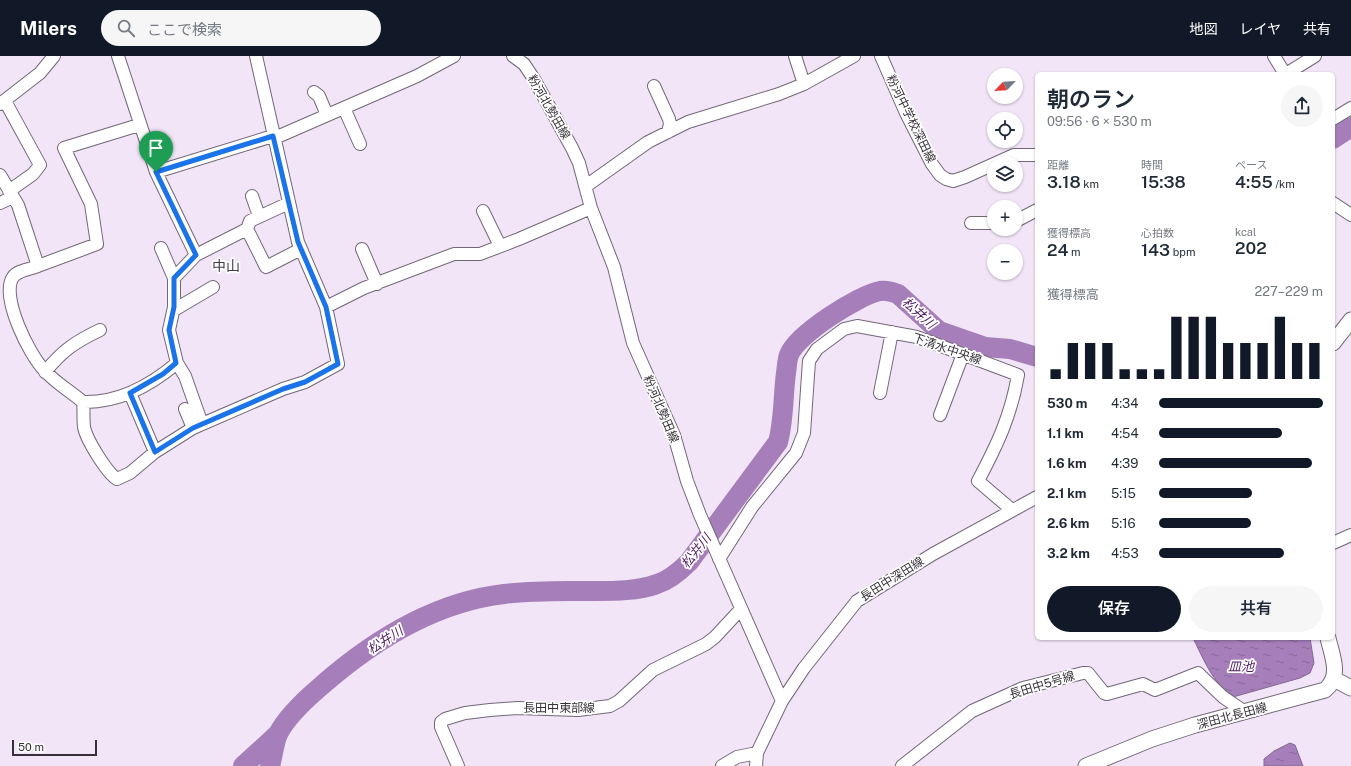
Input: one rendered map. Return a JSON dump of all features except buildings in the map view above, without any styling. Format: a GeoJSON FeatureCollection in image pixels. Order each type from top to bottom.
{"type":"FeatureCollection","features":[{"type":"Feature","properties":{"kind":"street"},"geometry":{"type":"LineString","coordinates":[[0,203],[40,166],[2,102],[40,73],[54,56]]}},
{"type":"Feature","properties":{"kind":"street"},"geometry":{"type":"LineString","coordinates":[[118,56],[139,125],[156,172],[196,255]]}},
{"type":"Feature","properties":{"kind":"street"},"geometry":{"type":"LineString","coordinates":[[83,402],[84,428],[98,456],[111,475],[118,479],[130,473],[155,452],[197,426],[283,389],[305,382],[338,364],[326,307],[301,249],[273,136],[256,56]]}},
{"type":"Feature","properties":{"kind":"street"},"geometry":{"type":"LineString","coordinates":[[156,172],[273,136],[277,137],[417,76],[436,60],[454,56]]}},
{"type":"Feature","properties":{"kind":"street","name":"粉河北勢田線"},"geometry":{"type":"LineString","coordinates":[[513,56],[524,64],[534,79],[572,148],[586,186],[591,208],[614,267],[633,343],[674,435],[687,481],[700,515],[782,701]]}},
{"type":"Feature","properties":{"kind":"street"},"geometry":{"type":"LineString","coordinates":[[795,56],[804,84]]}},
{"type":"Feature","properties":{"kind":"street"},"geometry":{"type":"LineString","coordinates":[[586,186],[608,172],[633,151],[688,122],[779,94],[804,84],[854,56]]}},
{"type":"Feature","properties":{"kind":"street","name":"粉河中学校深田線"},"geometry":{"type":"LineString","coordinates":[[881,56],[906,113],[932,164],[940,175],[946,179],[953,181],[965,177],[1014,155],[1035,154]]}},
{"type":"Feature","properties":{"kind":"street"},"geometry":{"type":"LineString","coordinates":[[1274,56],[1284,72]]}},
{"type":"Feature","properties":{"kind":"street"},"geometry":{"type":"LineString","coordinates":[[1288,72],[1315,56]]}},
{"type":"Feature","properties":{"kind":"street"},"geometry":{"type":"LineString","coordinates":[[654,86],[669,119],[670,124],[668,132]]}},
{"type":"Feature","properties":{"kind":"street"},"geometry":{"type":"LineString","coordinates":[[314,92],[319,96],[327,116]]}},
{"type":"Feature","properties":{"kind":"street"},"geometry":{"type":"LineString","coordinates":[[344,108],[360,144]]}},
{"type":"Feature","properties":{"kind":"street"},"geometry":{"type":"LineString","coordinates":[[1335,118],[1351,108]]}},
{"type":"Feature","properties":{"kind":"street"},"geometry":{"type":"LineString","coordinates":[[139,125],[64,148],[91,204],[97,244],[18,273],[13,277],[7,293],[24,343],[33,357],[45,372],[83,402],[91,402],[130,393],[163,374],[176,363]]}},
{"type":"Feature","properties":{"kind":"street"},"geometry":{"type":"LineString","coordinates":[[0,175],[18,205],[38,266]]}},
{"type":"Feature","properties":{"kind":"street"},"geometry":{"type":"LineString","coordinates":[[252,196],[259,216]]}},
{"type":"Feature","properties":{"kind":"street"},"geometry":{"type":"LineString","coordinates":[[174,278],[196,255],[247,229],[250,221],[289,203]]}},
{"type":"Feature","properties":{"kind":"street"},"geometry":{"type":"LineString","coordinates":[[1335,204],[1351,216]]}},
{"type":"Feature","properties":{"kind":"street"},"geometry":{"type":"LineString","coordinates":[[326,307],[377,284],[454,254],[480,254],[591,208]]}},
{"type":"Feature","properties":{"kind":"street"},"geometry":{"type":"LineString","coordinates":[[483,211],[500,246]]}},
{"type":"Feature","properties":{"kind":"street"},"geometry":{"type":"LineString","coordinates":[[1023,217],[1035,211]]}},
{"type":"Feature","properties":{"kind":"street"},"geometry":{"type":"LineString","coordinates":[[971,223],[987,224]]}},
{"type":"Feature","properties":{"kind":"street"},"geometry":{"type":"LineString","coordinates":[[247,229],[266,267],[301,249]]}},
{"type":"Feature","properties":{"kind":"street"},"geometry":{"type":"LineString","coordinates":[[161,248],[174,278],[174,310],[169,330],[176,363],[185,376],[197,406],[197,426]]}},
{"type":"Feature","properties":{"kind":"street"},"geometry":{"type":"LineString","coordinates":[[362,249],[377,284]]}},
{"type":"Feature","properties":{"kind":"street"},"geometry":{"type":"LineString","coordinates":[[174,310],[213,287]]}},
{"type":"Feature","properties":{"kind":"street","name":"下清水中央線"},"geometry":{"type":"LineString","coordinates":[[718,555],[752,507],[796,453],[804,434],[809,361],[817,349],[844,329],[857,326],[917,337],[1018,375],[1013,402],[1000,438],[978,482],[1012,510]]}},
{"type":"Feature","properties":{"kind":"street"},"geometry":{"type":"LineString","coordinates":[[1335,340],[1342,329]]}},
{"type":"Feature","properties":{"kind":"street"},"geometry":{"type":"LineString","coordinates":[[45,372],[60,353],[100,330]]}},
{"type":"Feature","properties":{"kind":"street"},"geometry":{"type":"LineString","coordinates":[[880,392],[892,332]]}},
{"type":"Feature","properties":{"kind":"street"},"geometry":{"type":"LineString","coordinates":[[940,415],[963,354]]}},
{"type":"Feature","properties":{"kind":"street"},"geometry":{"type":"LineString","coordinates":[[130,393],[155,452]]}},
{"type":"Feature","properties":{"kind":"street"},"geometry":{"type":"LineString","coordinates":[[185,409],[197,426]]}},
{"type":"Feature","properties":{"kind":"street","name":"長田中深田線"},"geometry":{"type":"LineString","coordinates":[[782,701],[817,651],[857,601],[933,554],[1035,498]]}},
{"type":"Feature","properties":{"kind":"street"},"geometry":{"type":"LineString","coordinates":[[1335,542],[1351,535]]}},
{"type":"Feature","properties":{"kind":"street","name":"長田中東部線"},"geometry":{"type":"LineString","coordinates":[[458,766],[441,727],[441,722],[445,719],[490,710],[518,708],[578,710],[610,706],[619,701],[653,670],[706,644],[715,637],[741,609]]}},
{"type":"Feature","properties":{"kind":"street"},"geometry":{"type":"LineString","coordinates":[[1328,640],[1336,670],[1334,679],[1351,688]]}},
{"type":"Feature","properties":{"kind":"street","name":"長田中5号線"},"geometry":{"type":"LineString","coordinates":[[902,766],[978,708],[1023,688],[1083,673],[1088,673],[1104,693],[1107,694],[1143,684],[1155,690],[1198,673],[1223,697],[1245,712]]}},
{"type":"Feature","properties":{"kind":"street","name":"深田北長田線"},"geometry":{"type":"LineString","coordinates":[[1086,766],[1152,739],[1195,725],[1318,694],[1331,685],[1334,679]]}},
{"type":"Feature","properties":{"kind":"street"},"geometry":{"type":"LineString","coordinates":[[756,766],[757,753],[782,701]]}},
{"type":"Feature","properties":{"kind":"street"},"geometry":{"type":"LineString","coordinates":[[722,766],[737,757],[757,753]]}},
{"type":"Feature","properties":{"kind":"water","name":"皿池"},"geometry":{"type":"Polygon","coordinates":[[[1194,640],[1310,640],[1314,663],[1310,673],[1300,678],[1233,697],[1219,685],[1194,640]]]}},
{"type":"Feature","properties":{"kind":"water"},"geometry":{"type":"Polygon","coordinates":[[[1290,743],[1295,745],[1303,766],[1264,766],[1264,759],[1274,751],[1290,743]]]}},
{"type":"Feature","properties":{"kind":"waterway","name":"松井川"},"geometry":{"type":"LineString","coordinates":[[1335,138],[1351,127]]}},
{"type":"Feature","properties":{"kind":"waterway","name":"松井川"},"geometry":{"type":"LineString","coordinates":[[270,766],[275,741],[278,734],[286,721],[303,702],[340,670],[382,640],[429,615],[478,598],[504,594],[538,591],[618,591],[642,588],[662,582],[678,572],[689,562],[778,442],[782,417],[787,361],[794,346],[816,327],[844,307],[870,294],[880,291],[887,291],[898,294],[939,331],[985,347],[1010,349],[1035,356]]}},
{"type":"Feature","properties":{"kind":"waterway"},"geometry":{"type":"LineString","coordinates":[[243,766],[278,734]]}},
{"type":"Feature","properties":{"kind":"district","name":"中山"},"geometry":{"type":"Point","coordinates":[226,266]}},
{"type":"Feature","properties":{"kind":"route"},"geometry":{"type":"LineString","coordinates":[[273,136],[298,242],[326,307],[332,342],[338,364],[305,382],[283,389],[193,428],[155,452],[130,393],[145,386],[176,363],[174,346],[169,330],[174,307],[174,278],[196,255],[156,172],[273,136]]}}]}
